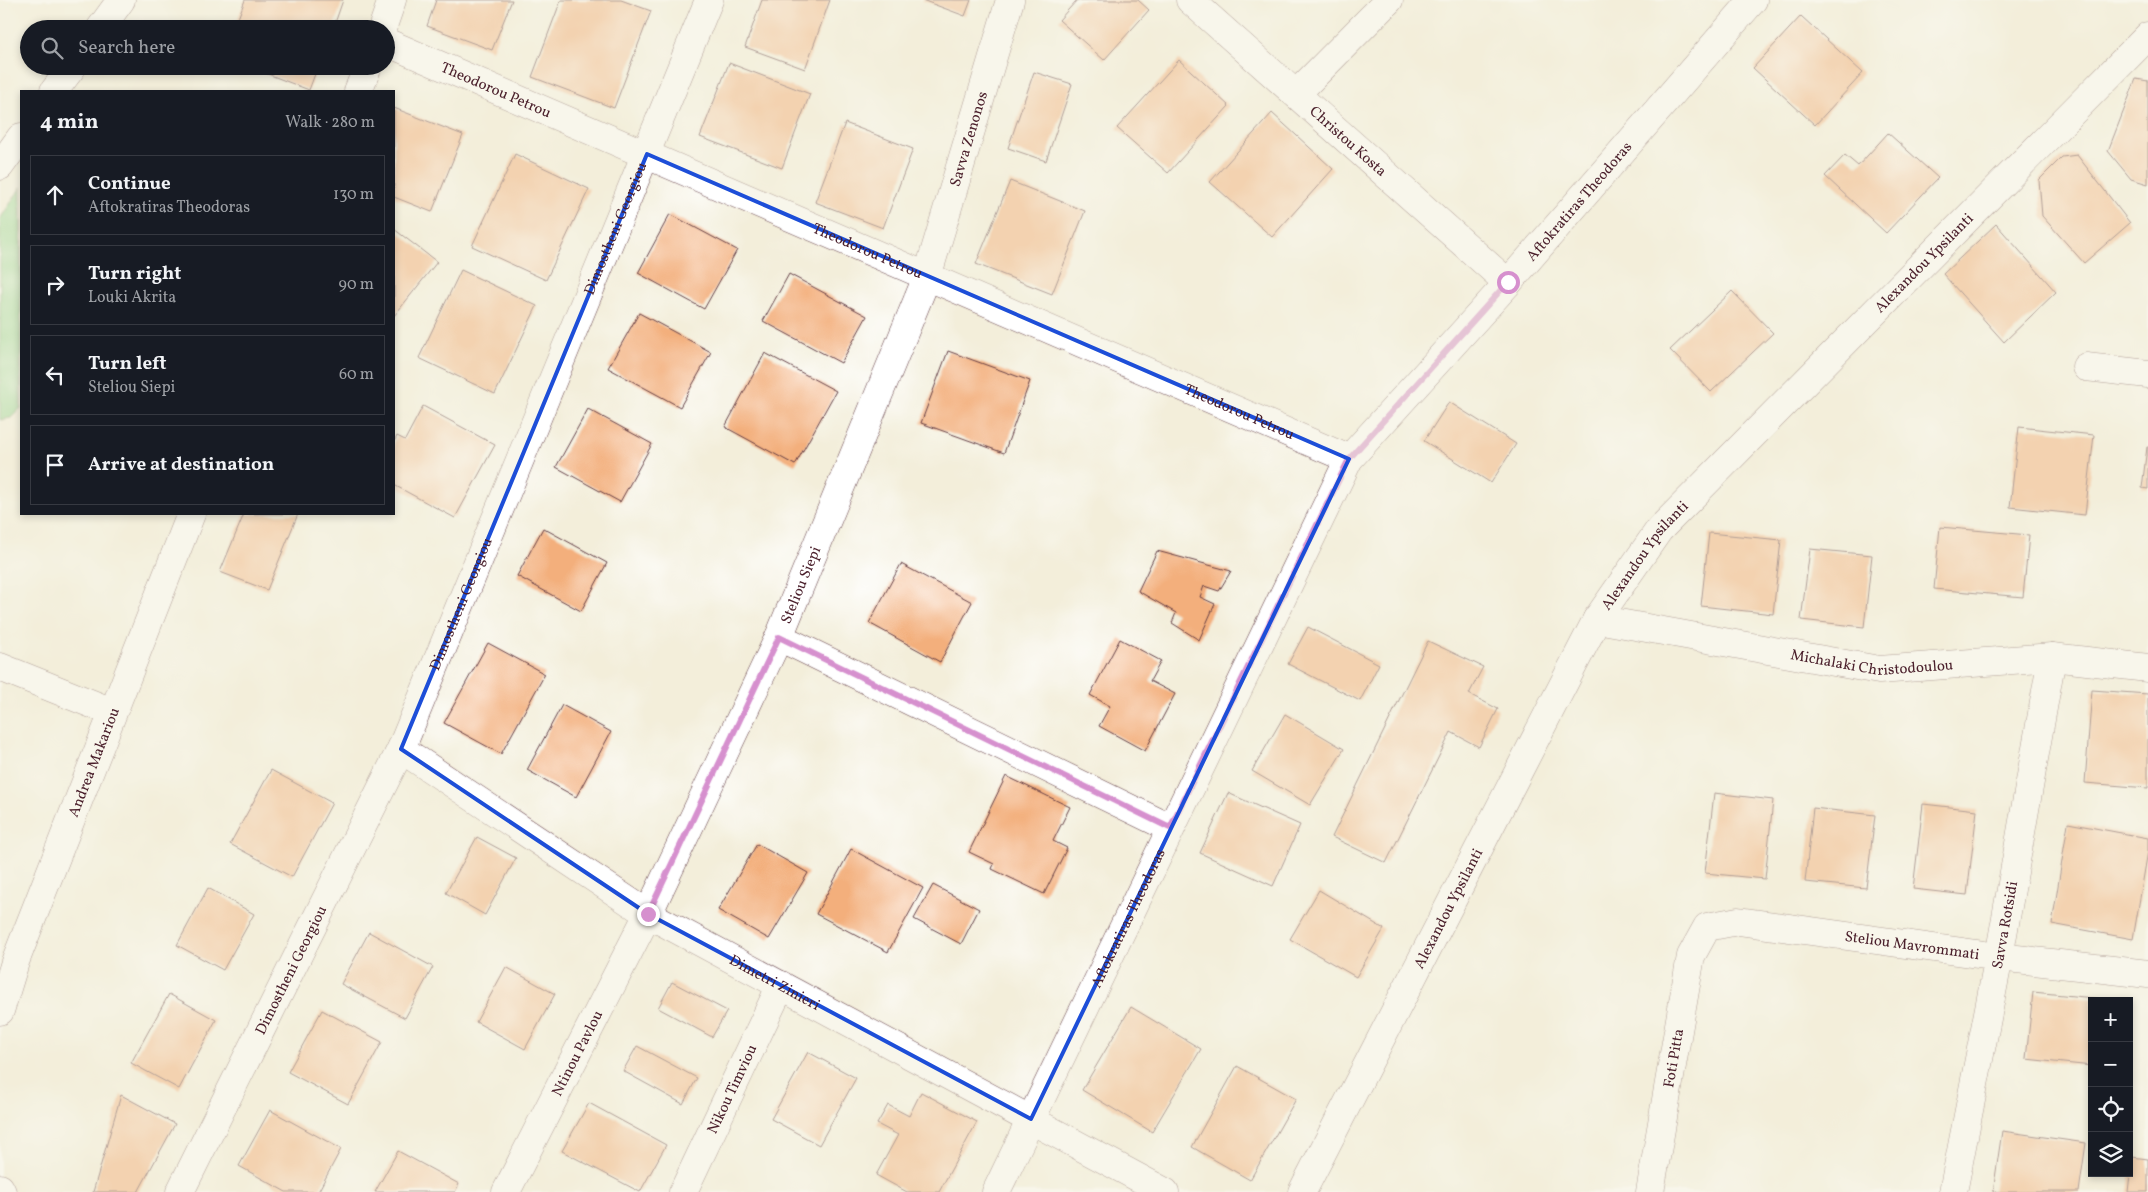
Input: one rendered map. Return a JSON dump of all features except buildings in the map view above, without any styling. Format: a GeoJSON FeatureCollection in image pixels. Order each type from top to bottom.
{"type":"FeatureCollection","features":[{"type":"Feature","properties":{"kind":"street"},"geometry":{"type":"LineString","coordinates":[[107,20],[121,0]]}},
{"type":"Feature","properties":{"kind":"street"},"geometry":{"type":"LineString","coordinates":[[385,20],[392,0]]}},
{"type":"Feature","properties":{"kind":"street","name":"Dimostheni Georgiou"},"geometry":{"type":"LineString","coordinates":[[180,1192],[401,749],[709,0]]}},
{"type":"Feature","properties":{"kind":"street","name":"Savva Zenonos"},"geometry":{"type":"LineString","coordinates":[[927,277],[1010,0]]}},
{"type":"Feature","properties":{"kind":"street","name":"Christou Kosta"},"geometry":{"type":"LineString","coordinates":[[1190,0],[1508,282]]}},
{"type":"Feature","properties":{"kind":"street"},"geometry":{"type":"LineString","coordinates":[[1296,94],[1389,0]]}},
{"type":"Feature","properties":{"kind":"street","name":"Aftokratiras Theodoras"},"geometry":{"type":"LineString","coordinates":[[996,1192],[1349,459],[1508,282],[1754,0]]}},
{"type":"Feature","properties":{"kind":"street","name":"Alexandou Ypsilanti"},"geometry":{"type":"LineString","coordinates":[[1302,1192],[1597,619],[1658,530],[2148,36]]}},
{"type":"Feature","properties":{"kind":"street","name":"Theodorou Petrou"},"geometry":{"type":"LineString","coordinates":[[395,46],[1349,459]]}},
{"type":"Feature","properties":{"kind":"street"},"geometry":{"type":"LineString","coordinates":[[55,90],[66,75]]}},
{"type":"Feature","properties":{"kind":"street"},"geometry":{"type":"LineString","coordinates":[[358,90],[364,75]]}},
{"type":"Feature","properties":{"kind":"street"},"geometry":{"type":"LineString","coordinates":[[0,166],[20,138]]}},
{"type":"Feature","properties":{"kind":"street","name":"Steliou Siepi"},"geometry":{"type":"LineString","coordinates":[[648,914],[779,637],[927,277]]}},
{"type":"Feature","properties":{"kind":"street"},"geometry":{"type":"LineString","coordinates":[[2086,367],[2148,374]]}},
{"type":"Feature","properties":{"kind":"street","name":"Andrea Makariou"},"geometry":{"type":"LineString","coordinates":[[0,1011],[15,962],[190,515]]}},
{"type":"Feature","properties":{"kind":"street","name":"Michalaki Christodoulou"},"geometry":{"type":"LineString","coordinates":[[1597,619],[1879,670],[2052,657],[2148,668]]}},
{"type":"Feature","properties":{"kind":"street"},"geometry":{"type":"LineString","coordinates":[[779,637],[1170,828]]}},
{"type":"Feature","properties":{"kind":"street","name":"Savva Rotsidi"},"geometry":{"type":"LineString","coordinates":[[1953,1192],[1999,957],[2052,657]]}},
{"type":"Feature","properties":{"kind":"street"},"geometry":{"type":"LineString","coordinates":[[0,668],[112,712]]}},
{"type":"Feature","properties":{"kind":"street","name":"Dimetri Zinieri"},"geometry":{"type":"LineString","coordinates":[[401,749],[648,914],[1164,1192]]}},
{"type":"Feature","properties":{"kind":"street","name":"Ntinou Pavlou"},"geometry":{"type":"LineString","coordinates":[[506,1192],[648,914]]}},
{"type":"Feature","properties":{"kind":"street","name":"Steliou Mavrommati"},"geometry":{"type":"LineString","coordinates":[[1707,927],[1738,921],[1999,957],[2148,974]]}},
{"type":"Feature","properties":{"kind":"street","name":"Foti Pitta"},"geometry":{"type":"LineString","coordinates":[[1650,1192],[1691,956],[1707,927]]}},
{"type":"Feature","properties":{"kind":"street","name":"Nikou Timviou"},"geometry":{"type":"LineString","coordinates":[[682,1192],[781,986]]}},
{"type":"Feature","properties":{"kind":"street"},"geometry":{"type":"LineString","coordinates":[[0,1188],[2,1192]]}},
{"type":"Feature","properties":{"kind":"highlighted area"},"geometry":{"type":"Polygon","coordinates":[[[647,154],[1349,459],[1031,1119],[648,914],[401,749],[647,154]]]}},
{"type":"Feature","properties":{"kind":"green space"},"geometry":{"type":"Polygon","coordinates":[[[20,189],[20,409],[11,418],[0,420],[0,219],[20,189]]]}},
{"type":"Feature","properties":{"kind":"route"},"geometry":{"type":"LineString","coordinates":[[648,914],[779,637],[1170,828],[1349,459],[1508,282]]}}]}
